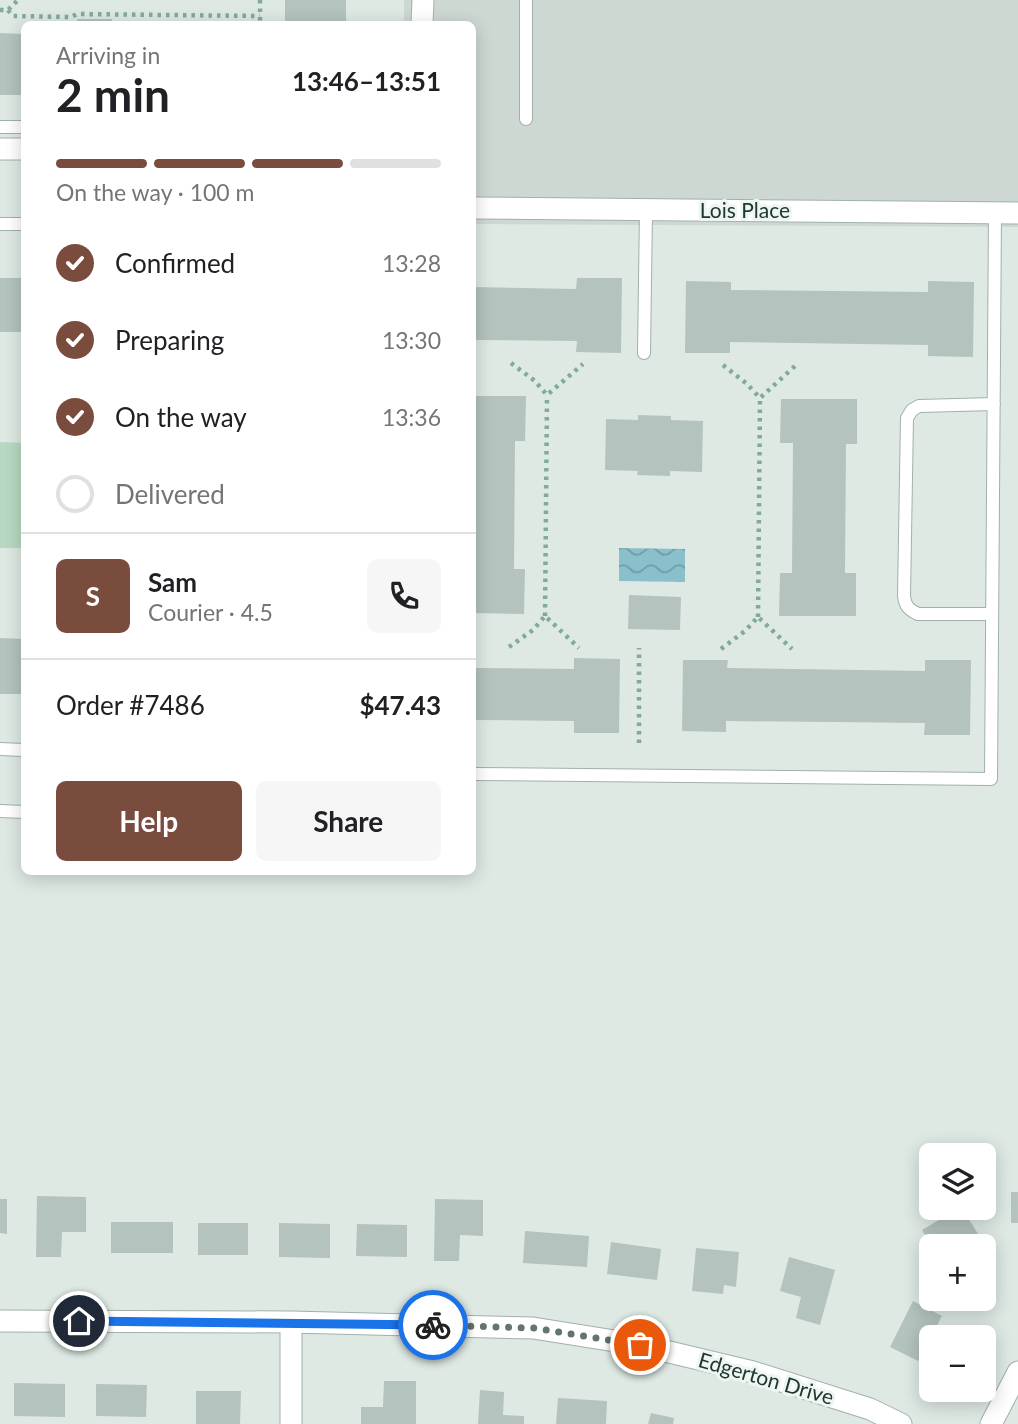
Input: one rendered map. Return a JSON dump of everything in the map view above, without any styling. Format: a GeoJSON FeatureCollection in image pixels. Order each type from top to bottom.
{"type":"FeatureCollection","features":[{"type":"Feature","properties":{"kind":"street"},"geometry":{"type":"LineString","coordinates":[[422,21],[423,0]]}},
{"type":"Feature","properties":{"kind":"street"},"geometry":{"type":"LineString","coordinates":[[0,149],[21,149]]}},
{"type":"Feature","properties":{"kind":"street","name":"Lois Place"},"geometry":{"type":"LineString","coordinates":[[476,208],[1018,213]]}},
{"type":"Feature","properties":{"kind":"street","name":"Edgerton Drive"},"geometry":{"type":"LineString","coordinates":[[0,1321],[291,1322],[533,1328],[640,1345],[753,1372],[870,1409],[901,1424]]}},
{"type":"Feature","properties":{"kind":"street"},"geometry":{"type":"LineString","coordinates":[[291,1322],[291,1424]]}},
{"type":"Feature","properties":{"kind":"street"},"geometry":{"type":"LineString","coordinates":[[991,1424],[1018,1372]]}},
{"type":"Feature","properties":{"kind":"lane"},"geometry":{"type":"LineString","coordinates":[[526,0],[526,119]]}},
{"type":"Feature","properties":{"kind":"lane"},"geometry":{"type":"LineString","coordinates":[[0,127],[21,127]]}},
{"type":"Feature","properties":{"kind":"lane"},"geometry":{"type":"LineString","coordinates":[[644,354],[646,210]]}},
{"type":"Feature","properties":{"kind":"lane"},"geometry":{"type":"LineString","coordinates":[[476,774],[991,779],[995,213]]}},
{"type":"Feature","properties":{"kind":"lane"},"geometry":{"type":"LineString","coordinates":[[0,224],[21,224]]}},
{"type":"Feature","properties":{"kind":"lane"},"geometry":{"type":"LineString","coordinates":[[992,614],[918,614],[905,604],[904,596],[907,418],[912,410],[919,406],[994,404]]}},
{"type":"Feature","properties":{"kind":"lane"},"geometry":{"type":"LineString","coordinates":[[0,748],[21,750]]}},
{"type":"Feature","properties":{"kind":"lane"},"geometry":{"type":"LineString","coordinates":[[0,811],[21,812]]}},
{"type":"Feature","properties":{"kind":"path"},"geometry":{"type":"LineString","coordinates":[[0,10],[8,10],[18,0]]}},
{"type":"Feature","properties":{"kind":"path"},"geometry":{"type":"LineString","coordinates":[[260,0],[260,21]]}},
{"type":"Feature","properties":{"kind":"path"},"geometry":{"type":"LineString","coordinates":[[8,10],[13,16],[260,16]]}},
{"type":"Feature","properties":{"kind":"path"},"geometry":{"type":"LineString","coordinates":[[509,647],[533,630],[545,616],[547,395],[535,381],[511,363]]}},
{"type":"Feature","properties":{"kind":"path"},"geometry":{"type":"LineString","coordinates":[[547,395],[583,364]]}},
{"type":"Feature","properties":{"kind":"path"},"geometry":{"type":"LineString","coordinates":[[721,649],[758,617],[760,398],[723,365]]}},
{"type":"Feature","properties":{"kind":"path"},"geometry":{"type":"LineString","coordinates":[[760,398],[795,366]]}},
{"type":"Feature","properties":{"kind":"path"},"geometry":{"type":"LineString","coordinates":[[545,616],[579,648]]}},
{"type":"Feature","properties":{"kind":"path"},"geometry":{"type":"LineString","coordinates":[[758,617],[792,649]]}},
{"type":"Feature","properties":{"kind":"path"},"geometry":{"type":"LineString","coordinates":[[639,648],[639,743]]}},
{"type":"Feature","properties":{"kind":"shaded area"},"geometry":{"type":"Polygon","coordinates":[[[404,0],[1018,0],[1018,227],[476,224],[476,21],[404,21],[404,0]]]}},
{"type":"Feature","properties":{"kind":"green space"},"geometry":{"type":"Polygon","coordinates":[[[0,442],[21,443],[21,548],[0,548],[0,442]]]}},
{"type":"Feature","properties":{"kind":"water"},"geometry":{"type":"Polygon","coordinates":[[[619,548],[685,549],[685,582],[619,581],[619,548]]]}},
{"type":"Feature","properties":{"kind":"building"},"geometry":{"type":"Polygon","coordinates":[[[285,0],[346,0],[346,21],[285,21],[285,0]]]}},
{"type":"Feature","properties":{"kind":"building"},"geometry":{"type":"Polygon","coordinates":[[[77,19],[112,19],[112,21],[77,19]]]}},
{"type":"Feature","properties":{"kind":"building"},"geometry":{"type":"Polygon","coordinates":[[[0,33],[21,34],[21,95],[0,95],[0,33]]]}},
{"type":"Feature","properties":{"kind":"building"},"geometry":{"type":"Polygon","coordinates":[[[0,278],[21,278],[21,332],[0,332],[0,278]]]}},
{"type":"Feature","properties":{"kind":"building"},"geometry":{"type":"Polygon","coordinates":[[[577,278],[622,278],[621,353],[576,352],[577,341],[476,340],[476,287],[576,289],[577,278]]]}},
{"type":"Feature","properties":{"kind":"building"},"geometry":{"type":"Polygon","coordinates":[[[686,281],[731,282],[731,290],[928,292],[928,281],[974,282],[973,357],[928,356],[928,345],[730,342],[730,353],[685,353],[686,281]]]}},
{"type":"Feature","properties":{"kind":"building"},"geometry":{"type":"Polygon","coordinates":[[[476,396],[526,396],[525,441],[515,441],[514,569],[525,569],[524,614],[476,613],[476,396]]]}},
{"type":"Feature","properties":{"kind":"building"},"geometry":{"type":"Polygon","coordinates":[[[781,399],[857,399],[857,444],[846,444],[845,573],[856,573],[856,616],[779,616],[780,573],[792,573],[793,443],[780,443],[781,399]]]}},
{"type":"Feature","properties":{"kind":"building"},"geometry":{"type":"Polygon","coordinates":[[[638,415],[703,421],[702,472],[670,471],[670,476],[605,470],[606,419],[638,420],[638,415]]]}},
{"type":"Feature","properties":{"kind":"building"},"geometry":{"type":"Polygon","coordinates":[[[629,595],[681,597],[680,630],[628,629],[629,595]]]}},
{"type":"Feature","properties":{"kind":"building"},"geometry":{"type":"Polygon","coordinates":[[[0,638],[21,639],[21,694],[0,694],[0,638]]]}},
{"type":"Feature","properties":{"kind":"building"},"geometry":{"type":"Polygon","coordinates":[[[574,658],[620,659],[619,733],[574,733],[574,721],[476,720],[476,668],[574,669],[574,658]]]}},
{"type":"Feature","properties":{"kind":"building"},"geometry":{"type":"Polygon","coordinates":[[[683,660],[728,660],[727,668],[925,671],[925,660],[971,660],[970,735],[924,735],[925,723],[726,721],[726,732],[682,731],[683,660]]]}},
{"type":"Feature","properties":{"kind":"building"},"geometry":{"type":"Polygon","coordinates":[[[1011,1192],[1018,1192],[1018,1223],[1011,1223],[1011,1192]]]}},
{"type":"Feature","properties":{"kind":"building"},"geometry":{"type":"Polygon","coordinates":[[[37,1196],[86,1197],[86,1232],[62,1232],[61,1257],[36,1257],[37,1196]]]}},
{"type":"Feature","properties":{"kind":"building"},"geometry":{"type":"Polygon","coordinates":[[[0,1199],[7,1199],[7,1234],[0,1233],[0,1199]]]}},
{"type":"Feature","properties":{"kind":"building"},"geometry":{"type":"Polygon","coordinates":[[[435,1199],[483,1200],[483,1236],[460,1235],[459,1261],[434,1261],[435,1199]]]}},
{"type":"Feature","properties":{"kind":"building"},"geometry":{"type":"Polygon","coordinates":[[[939,1220],[969,1220],[978,1234],[924,1234],[922,1230],[939,1220]]]}},
{"type":"Feature","properties":{"kind":"building"},"geometry":{"type":"Polygon","coordinates":[[[111,1222],[173,1222],[173,1253],[111,1253],[111,1222]]]}},
{"type":"Feature","properties":{"kind":"building"},"geometry":{"type":"Polygon","coordinates":[[[198,1223],[248,1223],[248,1255],[198,1255],[198,1223]]]}},
{"type":"Feature","properties":{"kind":"building"},"geometry":{"type":"Polygon","coordinates":[[[279,1223],[330,1224],[330,1258],[279,1257],[279,1223]]]}},
{"type":"Feature","properties":{"kind":"building"},"geometry":{"type":"Polygon","coordinates":[[[357,1224],[407,1225],[407,1257],[356,1256],[357,1224]]]}},
{"type":"Feature","properties":{"kind":"building"},"geometry":{"type":"Polygon","coordinates":[[[525,1231],[589,1236],[587,1267],[523,1263],[525,1231]]]}},
{"type":"Feature","properties":{"kind":"building"},"geometry":{"type":"Polygon","coordinates":[[[611,1242],[661,1249],[657,1280],[607,1274],[611,1242]]]}},
{"type":"Feature","properties":{"kind":"building"},"geometry":{"type":"Polygon","coordinates":[[[696,1248],[739,1252],[736,1287],[724,1285],[723,1294],[692,1291],[696,1248]]]}},
{"type":"Feature","properties":{"kind":"building"},"geometry":{"type":"Polygon","coordinates":[[[789,1257],[835,1270],[820,1325],[796,1318],[801,1297],[780,1291],[789,1257]]]}},
{"type":"Feature","properties":{"kind":"building"},"geometry":{"type":"Polygon","coordinates":[[[913,1301],[919,1304],[919,1311],[932,1311],[942,1316],[937,1325],[919,1325],[918,1361],[890,1347],[913,1301]]]}},
{"type":"Feature","properties":{"kind":"building"},"geometry":{"type":"Polygon","coordinates":[[[384,1381],[416,1381],[416,1424],[361,1424],[361,1407],[383,1407],[384,1381]]]}},
{"type":"Feature","properties":{"kind":"building"},"geometry":{"type":"Polygon","coordinates":[[[14,1383],[65,1384],[65,1417],[14,1416],[14,1383]]]}},
{"type":"Feature","properties":{"kind":"building"},"geometry":{"type":"Polygon","coordinates":[[[96,1384],[147,1385],[146,1417],[96,1416],[96,1384]]]}},
{"type":"Feature","properties":{"kind":"building"},"geometry":{"type":"Polygon","coordinates":[[[480,1390],[504,1392],[503,1415],[524,1416],[524,1424],[478,1424],[480,1390]]]}},
{"type":"Feature","properties":{"kind":"building"},"geometry":{"type":"Polygon","coordinates":[[[196,1391],[241,1391],[240,1424],[196,1424],[196,1391]]]}},
{"type":"Feature","properties":{"kind":"building"},"geometry":{"type":"Polygon","coordinates":[[[558,1398],[607,1401],[606,1424],[556,1424],[558,1398]]]}},
{"type":"Feature","properties":{"kind":"building"},"geometry":{"type":"Polygon","coordinates":[[[651,1413],[674,1418],[673,1424],[648,1424],[651,1413]]]}},
{"type":"Feature","properties":{"kind":"way so far"},"geometry":{"type":"LineString","coordinates":[[433,1325],[533,1328],[640,1345]]}},
{"type":"Feature","properties":{"kind":"route"},"geometry":{"type":"LineString","coordinates":[[79,1321],[433,1325]]}}]}
